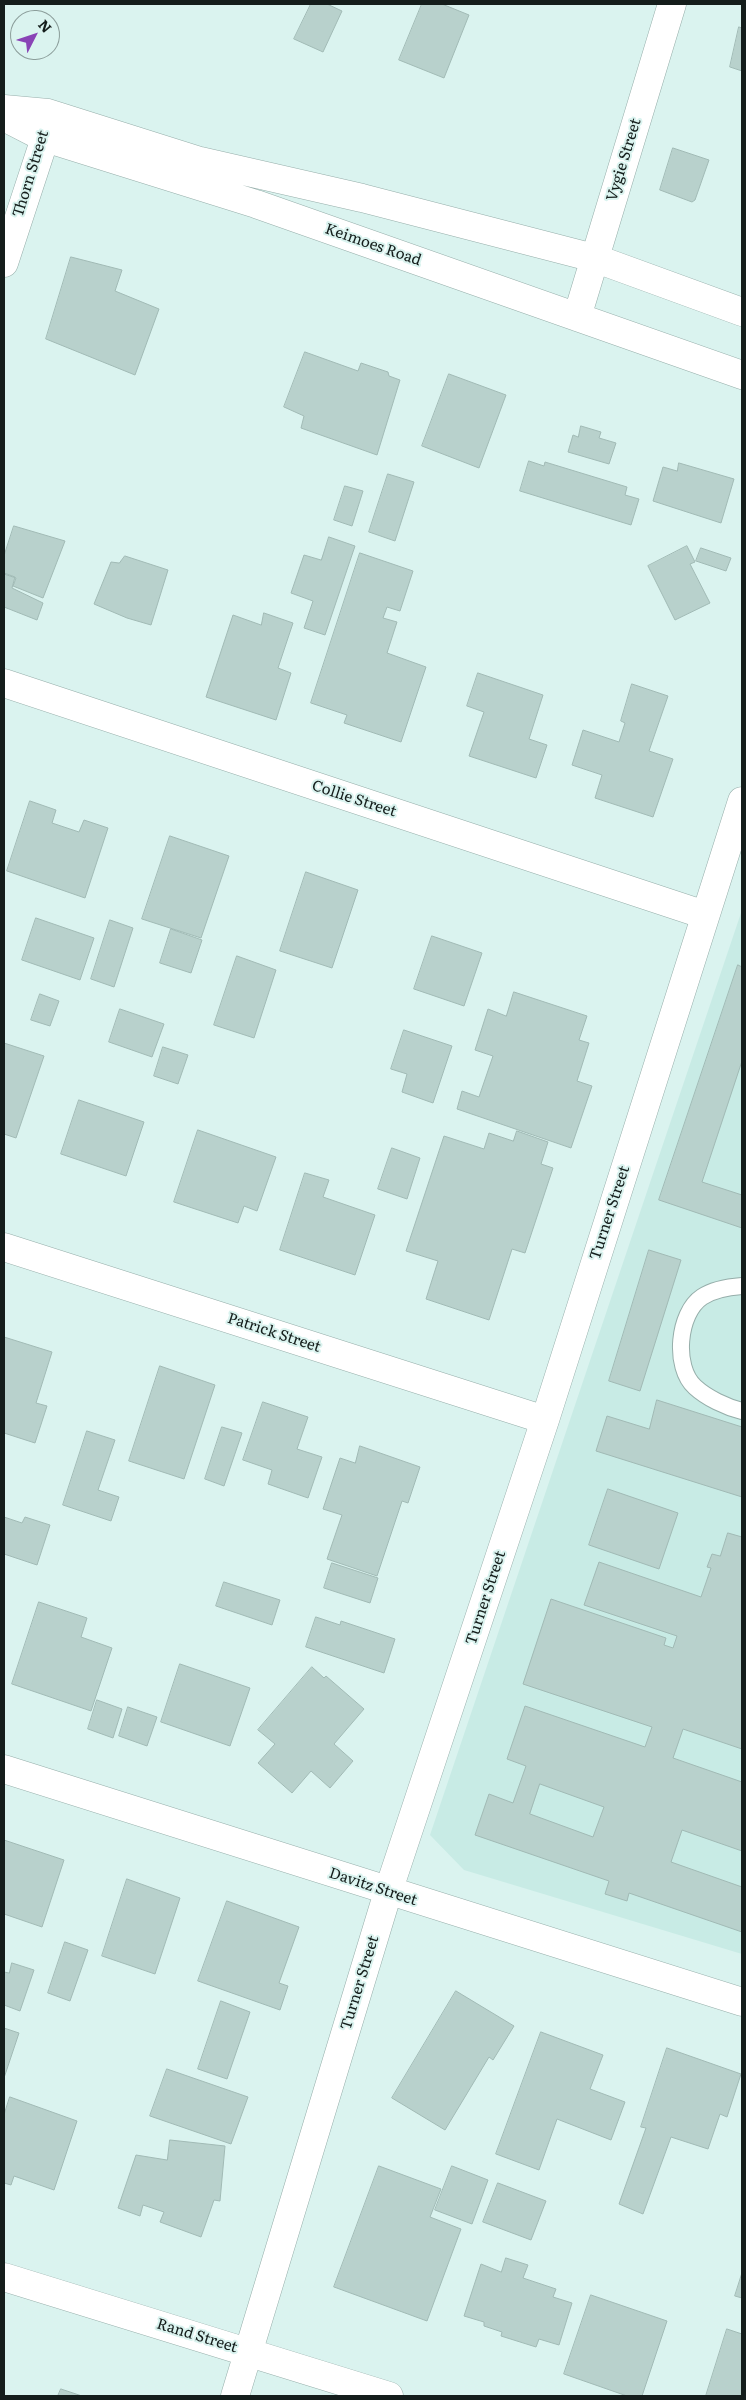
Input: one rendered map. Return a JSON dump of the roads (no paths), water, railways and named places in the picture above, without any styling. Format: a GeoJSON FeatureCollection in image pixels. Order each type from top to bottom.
{"type":"FeatureCollection","features":[{"type":"Feature","properties":{"kind":"street","name":"Vygie Street"},"geometry":{"type":"LineString","coordinates":[[577,317],[672,4]]}},
{"type":"Feature","properties":{"kind":"street","name":"Keimoes Road"},"geometry":{"type":"LineString","coordinates":[[4,109],[256,204],[742,376]]}},
{"type":"Feature","properties":{"kind":"street","name":"Keimoes Road"},"geometry":{"type":"LineString","coordinates":[[4,117],[362,198],[594,258],[742,312]]}},
{"type":"Feature","properties":{"kind":"street","name":"Thorn Street"},"geometry":{"type":"LineString","coordinates":[[4,264],[46,126]]}},
{"type":"Feature","properties":{"kind":"street","name":"Collie Street"},"geometry":{"type":"LineString","coordinates":[[4,683],[705,915]]}},
{"type":"Feature","properties":{"kind":"street","name":"Turner Street"},"geometry":{"type":"LineString","coordinates":[[235,2396],[388,1892],[545,1420],[742,801]]}},
{"type":"Feature","properties":{"kind":"street","name":"Patrick Street"},"geometry":{"type":"LineString","coordinates":[[4,1247],[545,1420]]}},
{"type":"Feature","properties":{"kind":"street","name":"Davitz Street"},"geometry":{"type":"LineString","coordinates":[[4,1768],[388,1892],[742,2002]]}},
{"type":"Feature","properties":{"kind":"street","name":"Rand Street"},"geometry":{"type":"LineString","coordinates":[[4,2277],[389,2396]]}},
{"type":"Feature","properties":{"kind":"lane"},"geometry":{"type":"LineString","coordinates":[[742,1286],[726,1287],[702,1298],[687,1313],[681,1341],[681,1363],[694,1386],[727,1407],[742,1411]]}}]}
